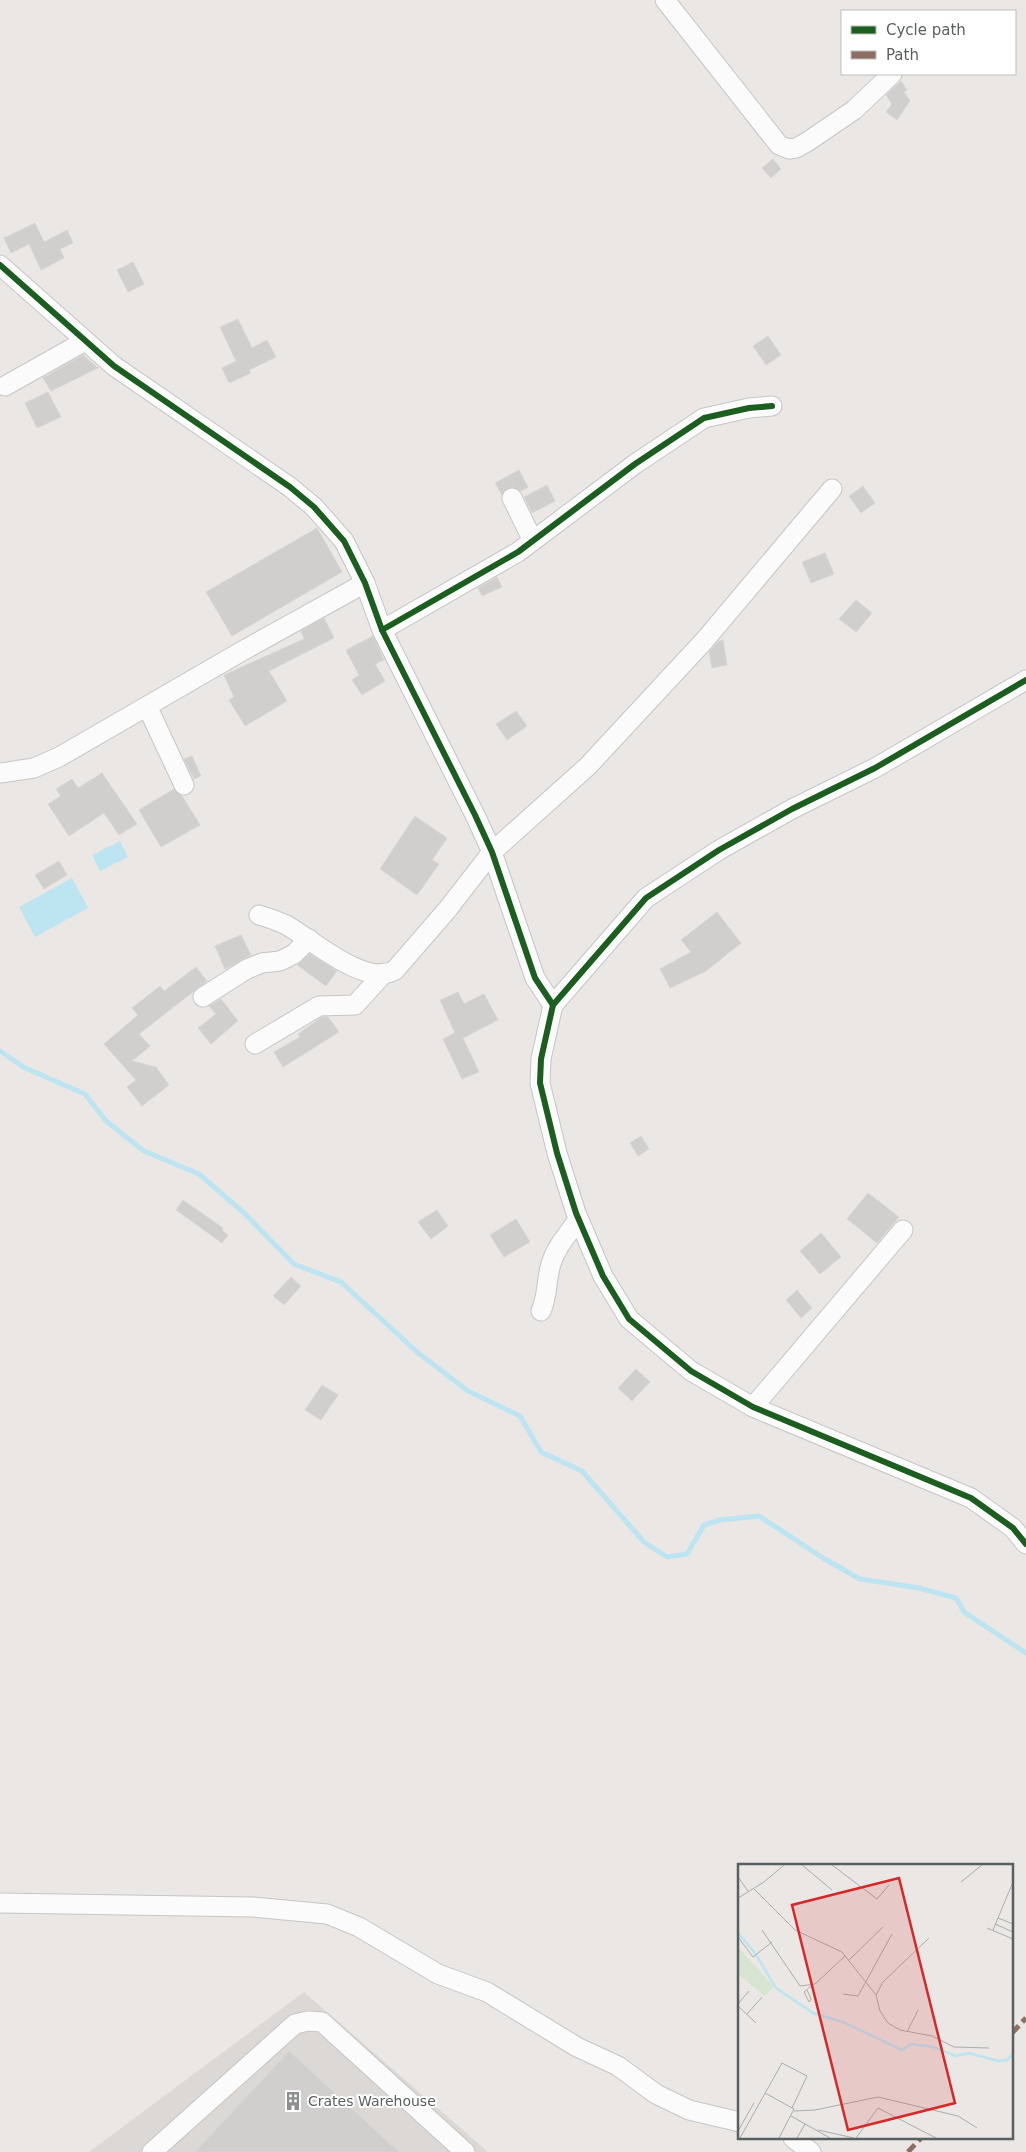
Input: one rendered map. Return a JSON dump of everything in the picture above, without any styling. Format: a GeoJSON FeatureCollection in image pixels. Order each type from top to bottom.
{"type":"FeatureCollection","features":[{"type":"Feature","properties":{"kind":"street"},"geometry":{"type":"LineString","coordinates":[[665,0],[779,145],[788,149],[796,148],[808,142],[854,110],[891,75]]}},
{"type":"Feature","properties":{"kind":"street"},"geometry":{"type":"LineString","coordinates":[[0,265],[114,366],[290,488],[314,507],[344,541],[365,583],[382,630],[452,767],[492,852],[535,978],[553,1005]]}},
{"type":"Feature","properties":{"kind":"street"},"geometry":{"type":"LineString","coordinates":[[5,386],[85,341]]}},
{"type":"Feature","properties":{"kind":"street"},"geometry":{"type":"LineString","coordinates":[[382,630],[518,552],[634,464],[704,418],[749,408],[772,406]]}},
{"type":"Feature","properties":{"kind":"street"},"geometry":{"type":"LineString","coordinates":[[259,915],[286,925],[346,964],[384,973],[395,970],[447,910],[492,852],[588,766],[704,641],[832,489]]}},
{"type":"Feature","properties":{"kind":"street"},"geometry":{"type":"LineString","coordinates":[[512,498],[533,540]]}},
{"type":"Feature","properties":{"kind":"street"},"geometry":{"type":"LineString","coordinates":[[0,774],[34,768],[59,758],[365,583]]}},
{"type":"Feature","properties":{"kind":"street"},"geometry":{"type":"LineString","coordinates":[[1026,680],[875,768],[792,809],[720,850],[646,898],[553,1005],[541,1059],[540,1083],[557,1152],[578,1220],[603,1276],[630,1319],[691,1371],[753,1407],[971,1498],[1014,1528],[1026,1544]]}},
{"type":"Feature","properties":{"kind":"street"},"geometry":{"type":"LineString","coordinates":[[147,706],[184,785]]}},
{"type":"Feature","properties":{"kind":"street"},"geometry":{"type":"LineString","coordinates":[[203,997],[247,970],[262,964],[280,961],[294,954],[308,939]]}},
{"type":"Feature","properties":{"kind":"street"},"geometry":{"type":"LineString","coordinates":[[255,1044],[319,1006],[355,1006],[384,973]]}},
{"type":"Feature","properties":{"kind":"street"},"geometry":{"type":"LineString","coordinates":[[541,1311],[546,1302],[550,1264],[558,1247],[578,1220]]}},
{"type":"Feature","properties":{"kind":"street"},"geometry":{"type":"LineString","coordinates":[[753,1407],[903,1230]]}},
{"type":"Feature","properties":{"kind":"street"},"geometry":{"type":"LineString","coordinates":[[0,1903],[253,1907],[327,1914],[352,1923],[438,1974],[487,1992],[577,2047],[618,2066],[656,2094],[689,2110],[738,2122]]}},
{"type":"Feature","properties":{"kind":"street"},"geometry":{"type":"LineString","coordinates":[[152,2152],[295,2024],[308,2020],[322,2022],[465,2152]]}},
{"type":"Feature","properties":{"kind":"street"},"geometry":{"type":"LineString","coordinates":[[795,2140],[810,2152]]}},
{"type":"Feature","properties":{"kind":"shaded area"},"geometry":{"type":"Polygon","coordinates":[[[304,1992],[488,2152],[89,2152],[304,1992]]]}},
{"type":"Feature","properties":{"kind":"water"},"geometry":{"type":"Polygon","coordinates":[[[120,841],[128,857],[100,871],[92,855],[120,841]]]}},
{"type":"Feature","properties":{"kind":"water"},"geometry":{"type":"Polygon","coordinates":[[[72,878],[88,908],[35,937],[19,907],[72,878]]]}},
{"type":"Feature","properties":{"kind":"building"},"geometry":{"type":"Polygon","coordinates":[[[901,81],[907,90],[904,92],[910,101],[897,120],[886,112],[892,104],[886,95],[901,81]]]}},
{"type":"Feature","properties":{"kind":"building"},"geometry":{"type":"Polygon","coordinates":[[[773,159],[781,169],[771,178],[762,168],[773,159]]]}},
{"type":"Feature","properties":{"kind":"building"},"geometry":{"type":"Polygon","coordinates":[[[35,223],[44,242],[67,230],[73,243],[60,249],[64,258],[41,270],[29,244],[11,253],[4,238],[35,223]]]}},
{"type":"Feature","properties":{"kind":"building"},"geometry":{"type":"Polygon","coordinates":[[[133,262],[144,284],[128,292],[117,270],[133,262]]]}},
{"type":"Feature","properties":{"kind":"building"},"geometry":{"type":"Polygon","coordinates":[[[238,319],[252,348],[267,340],[276,357],[249,370],[251,373],[229,383],[222,368],[236,361],[220,327],[238,319]]]}},
{"type":"Feature","properties":{"kind":"building"},"geometry":{"type":"Polygon","coordinates":[[[768,336],[781,355],[766,365],[753,346],[768,336]]]}},
{"type":"Feature","properties":{"kind":"building"},"geometry":{"type":"Polygon","coordinates":[[[83,355],[98,368],[51,391],[43,378],[83,355]]]}},
{"type":"Feature","properties":{"kind":"building"},"geometry":{"type":"Polygon","coordinates":[[[48,392],[61,417],[37,428],[25,403],[48,392]]]}},
{"type":"Feature","properties":{"kind":"building"},"geometry":{"type":"Polygon","coordinates":[[[519,470],[528,487],[521,491],[513,487],[508,488],[502,495],[495,483],[519,470]]]}},
{"type":"Feature","properties":{"kind":"building"},"geometry":{"type":"Polygon","coordinates":[[[547,485],[555,501],[532,513],[524,497],[547,485]]]}},
{"type":"Feature","properties":{"kind":"building"},"geometry":{"type":"Polygon","coordinates":[[[863,486],[875,503],[861,513],[849,496],[863,486]]]}},
{"type":"Feature","properties":{"kind":"building"},"geometry":{"type":"Polygon","coordinates":[[[317,528],[342,572],[232,636],[206,592],[317,528]]]}},
{"type":"Feature","properties":{"kind":"building"},"geometry":{"type":"Polygon","coordinates":[[[825,553],[834,574],[811,583],[802,562],[825,553]]]}},
{"type":"Feature","properties":{"kind":"building"},"geometry":{"type":"Polygon","coordinates":[[[497,577],[502,587],[482,596],[478,588],[497,577]]]}},
{"type":"Feature","properties":{"kind":"building"},"geometry":{"type":"Polygon","coordinates":[[[856,600],[872,613],[856,632],[839,619],[856,600]]]}},
{"type":"Feature","properties":{"kind":"building"},"geometry":{"type":"Polygon","coordinates":[[[324,618],[334,638],[269,671],[287,701],[245,726],[229,700],[234,697],[224,675],[304,639],[301,631],[324,618]]]}},
{"type":"Feature","properties":{"kind":"building"},"geometry":{"type":"Polygon","coordinates":[[[373,636],[384,660],[375,664],[385,681],[362,695],[352,680],[359,675],[346,650],[373,636]]]}},
{"type":"Feature","properties":{"kind":"building"},"geometry":{"type":"Polygon","coordinates":[[[723,640],[727,665],[712,668],[709,652],[719,641],[723,640]]]}},
{"type":"Feature","properties":{"kind":"building"},"geometry":{"type":"Polygon","coordinates":[[[516,711],[527,726],[507,740],[496,724],[516,711]]]}},
{"type":"Feature","properties":{"kind":"building"},"geometry":{"type":"Polygon","coordinates":[[[192,756],[201,776],[194,779],[184,759],[192,756]]]}},
{"type":"Feature","properties":{"kind":"building"},"geometry":{"type":"Polygon","coordinates":[[[102,773],[137,824],[119,835],[104,813],[69,836],[48,804],[61,796],[56,789],[72,779],[78,788],[102,773]]]}},
{"type":"Feature","properties":{"kind":"building"},"geometry":{"type":"Polygon","coordinates":[[[174,789],[182,796],[200,825],[161,847],[139,810],[174,789]]]}},
{"type":"Feature","properties":{"kind":"building"},"geometry":{"type":"Polygon","coordinates":[[[415,816],[447,838],[432,860],[439,864],[417,895],[380,869],[415,816]]]}},
{"type":"Feature","properties":{"kind":"building"},"geometry":{"type":"Polygon","coordinates":[[[59,861],[67,875],[44,889],[35,875],[59,861]]]}},
{"type":"Feature","properties":{"kind":"building"},"geometry":{"type":"Polygon","coordinates":[[[717,912],[741,943],[706,971],[670,988],[660,969],[691,952],[681,940],[717,912]]]}},
{"type":"Feature","properties":{"kind":"building"},"geometry":{"type":"Polygon","coordinates":[[[241,935],[251,955],[225,969],[215,946],[241,935]]]}},
{"type":"Feature","properties":{"kind":"building"},"geometry":{"type":"Polygon","coordinates":[[[310,954],[337,971],[326,986],[297,965],[310,954]]]}},
{"type":"Feature","properties":{"kind":"building"},"geometry":{"type":"Polygon","coordinates":[[[196,967],[207,981],[139,1034],[150,1046],[132,1061],[156,1067],[169,1085],[142,1106],[127,1087],[136,1080],[104,1044],[138,1015],[132,1008],[160,986],[164,991],[196,967]]]}},
{"type":"Feature","properties":{"kind":"building"},"geometry":{"type":"Polygon","coordinates":[[[458,992],[464,1004],[484,994],[498,1020],[463,1038],[479,1072],[462,1079],[443,1039],[455,1033],[440,1000],[458,992]]]}},
{"type":"Feature","properties":{"kind":"building"},"geometry":{"type":"Polygon","coordinates":[[[221,999],[238,1021],[211,1044],[198,1028],[216,1014],[209,1006],[221,999]]]}},
{"type":"Feature","properties":{"kind":"building"},"geometry":{"type":"Polygon","coordinates":[[[322,1017],[328,1017],[339,1032],[283,1067],[274,1052],[300,1037],[298,1034],[322,1017]]]}},
{"type":"Feature","properties":{"kind":"building"},"geometry":{"type":"Polygon","coordinates":[[[641,1136],[649,1149],[638,1156],[630,1143],[641,1136]]]}},
{"type":"Feature","properties":{"kind":"building"},"geometry":{"type":"Polygon","coordinates":[[[868,1193],[899,1217],[877,1243],[847,1219],[868,1193]]]}},
{"type":"Feature","properties":{"kind":"building"},"geometry":{"type":"Polygon","coordinates":[[[183,1200],[223,1228],[222,1230],[228,1235],[222,1243],[176,1210],[183,1200]]]}},
{"type":"Feature","properties":{"kind":"building"},"geometry":{"type":"Polygon","coordinates":[[[437,1210],[448,1226],[431,1239],[418,1222],[437,1210]]]}},
{"type":"Feature","properties":{"kind":"building"},"geometry":{"type":"Polygon","coordinates":[[[516,1219],[530,1242],[504,1257],[490,1235],[516,1219]]]}},
{"type":"Feature","properties":{"kind":"building"},"geometry":{"type":"Polygon","coordinates":[[[821,1233],[841,1257],[820,1274],[800,1251],[821,1233]]]}},
{"type":"Feature","properties":{"kind":"building"},"geometry":{"type":"Polygon","coordinates":[[[291,1277],[301,1286],[284,1305],[273,1296],[291,1277]]]}},
{"type":"Feature","properties":{"kind":"building"},"geometry":{"type":"Polygon","coordinates":[[[797,1290],[812,1308],[801,1318],[786,1300],[797,1290]]]}},
{"type":"Feature","properties":{"kind":"building"},"geometry":{"type":"Polygon","coordinates":[[[636,1369],[650,1382],[632,1401],[618,1388],[636,1369]]]}},
{"type":"Feature","properties":{"kind":"building"},"geometry":{"type":"Polygon","coordinates":[[[322,1385],[338,1395],[321,1420],[305,1410],[322,1385]]]}},
{"type":"Feature","properties":{"kind":"building","name":"Crates Warehouse"},"geometry":{"type":"Polygon","coordinates":[[[289,2051],[399,2152],[195,2152],[289,2051]]]}},
{"type":"Feature","properties":{"kind":"waterway"},"geometry":{"type":"LineString","coordinates":[[0,1051],[25,1068],[85,1094],[106,1121],[144,1151],[199,1174],[243,1212],[294,1264],[341,1282],[417,1352],[468,1391],[520,1416],[541,1452],[582,1471],[644,1542],[667,1557],[687,1554],[704,1525],[720,1520],[759,1516],[823,1558],[860,1579],[919,1588],[956,1598],[964,1612],[1026,1653]]}},
{"type":"Feature","properties":{"kind":"marked path"},"geometry":{"type":"LineString","coordinates":[[1014,2031],[1026,2018]]}},
{"type":"Feature","properties":{"kind":"marked path"},"geometry":{"type":"LineString","coordinates":[[908,2152],[919,2140]]}},
{"type":"Feature","properties":{"kind":"cycle path"},"geometry":{"type":"LineString","coordinates":[[0,265],[114,366],[290,487],[314,507],[344,541],[365,583],[382,630],[492,852],[535,978],[553,1005]]}},
{"type":"Feature","properties":{"kind":"cycle path"},"geometry":{"type":"LineString","coordinates":[[382,630],[518,552],[635,464],[704,418],[749,408],[772,406]]}},
{"type":"Feature","properties":{"kind":"cycle path"},"geometry":{"type":"LineString","coordinates":[[1026,680],[875,768],[792,809],[719,850],[646,898],[553,1005],[541,1059],[540,1083],[557,1153],[576,1213],[603,1276],[629,1319],[691,1371],[753,1407],[971,1498],[1013,1528],[1026,1544]]}},
{"type":"Feature","properties":{"kind":"place","name":"Crates Warehouse"},"geometry":{"type":"Point","coordinates":[293,2101]}}]}
